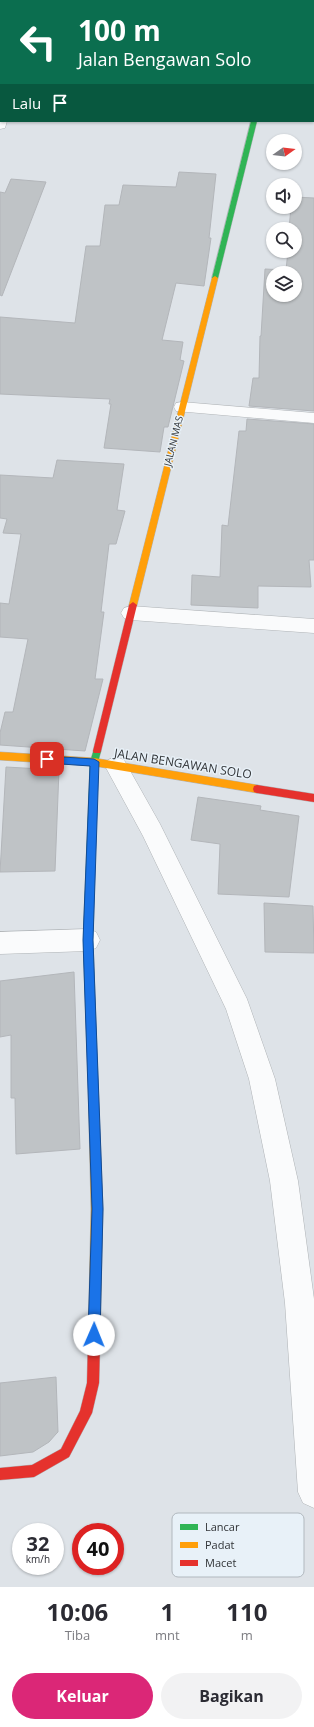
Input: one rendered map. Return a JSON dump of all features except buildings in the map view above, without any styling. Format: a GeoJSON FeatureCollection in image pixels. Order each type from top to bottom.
{"type":"FeatureCollection","features":[{"type":"Feature","properties":{"kind":"street"},"geometry":{"type":"LineString","coordinates":[[74,0],[109,0]]}},
{"type":"Feature","properties":{"kind":"street","name":"JALAN MAS"},"geometry":{"type":"LineString","coordinates":[[0,1474],[34,1471],[64,1453],[86,1413],[93,1383],[97,1209],[88,940],[105,764],[131,613],[254,122]]}},
{"type":"Feature","properties":{"kind":"street"},"geometry":{"type":"LineString","coordinates":[[182,407],[314,418]]}},
{"type":"Feature","properties":{"kind":"street"},"geometry":{"type":"LineString","coordinates":[[131,613],[314,626]]}},
{"type":"Feature","properties":{"kind":"street","name":"JALAN BENGAWAN SOLO"},"geometry":{"type":"LineString","coordinates":[[0,756],[105,764],[314,798]]}},
{"type":"Feature","properties":{"kind":"street"},"geometry":{"type":"LineString","coordinates":[[105,764],[156,838],[238,1007],[262,1079],[284,1181],[300,1303],[314,1492]]}},
{"type":"Feature","properties":{"kind":"street"},"geometry":{"type":"LineString","coordinates":[[0,943],[88,940]]}},
{"type":"Feature","properties":{"kind":"traffic: fast"},"geometry":{"type":"LineString","coordinates":[[215,278],[254,122]]}},
{"type":"Feature","properties":{"kind":"traffic: fast"},"geometry":{"type":"LineString","coordinates":[[93,1080],[88,940],[94,762],[97,751]]}},
{"type":"Feature","properties":{"kind":"traffic: slow"},"geometry":{"type":"LineString","coordinates":[[133,605],[215,278]]}},
{"type":"Feature","properties":{"kind":"traffic: slow"},"geometry":{"type":"LineString","coordinates":[[0,756],[94,762],[257,789]]}},
{"type":"Feature","properties":{"kind":"traffic: slow"},"geometry":{"type":"LineString","coordinates":[[93,1080],[97,1209],[94,1343]]}},
{"type":"Feature","properties":{"kind":"traffic: jam"},"geometry":{"type":"LineString","coordinates":[[97,751],[133,605]]}},
{"type":"Feature","properties":{"kind":"traffic: jam"},"geometry":{"type":"LineString","coordinates":[[257,789],[314,798]]}},
{"type":"Feature","properties":{"kind":"traffic: jam"},"geometry":{"type":"LineString","coordinates":[[0,1474],[34,1471],[65,1453],[86,1413],[93,1383],[94,1343]]}},
{"type":"Feature","properties":{"kind":"route"},"geometry":{"type":"LineString","coordinates":[[47,759],[94,762],[90,837],[88,940],[97,1209],[94,1335]]}}]}
